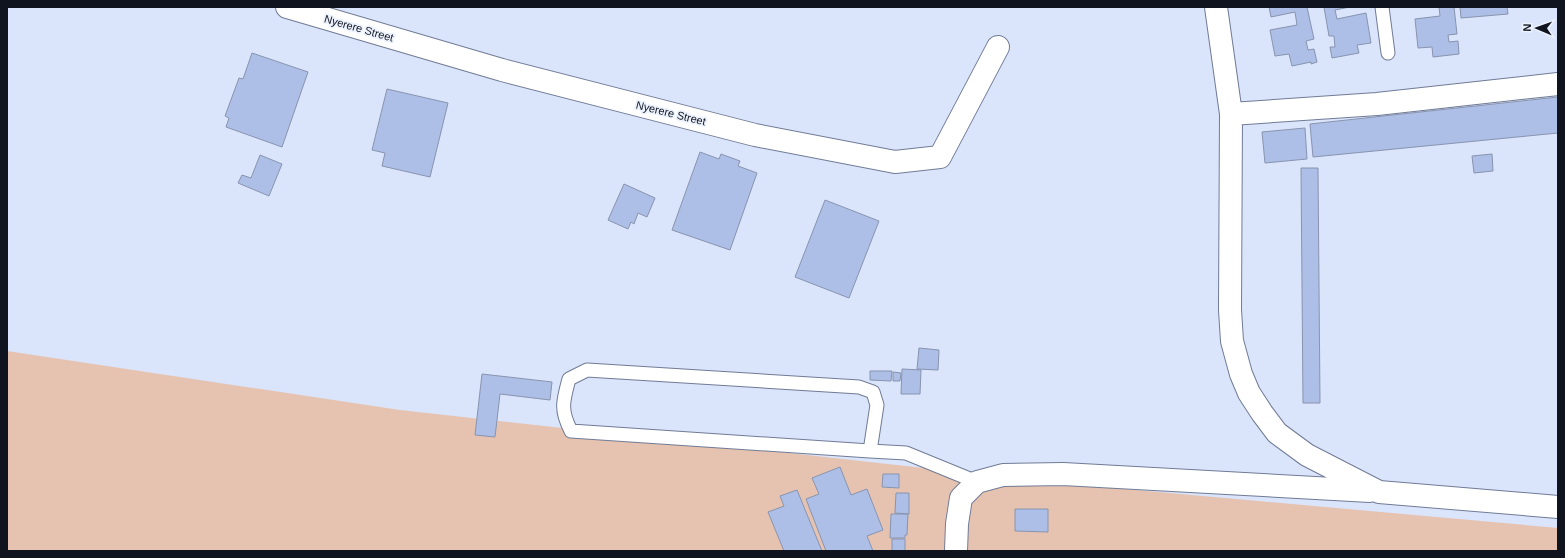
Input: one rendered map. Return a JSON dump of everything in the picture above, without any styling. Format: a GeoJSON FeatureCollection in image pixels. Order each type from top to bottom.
{"type":"FeatureCollection","features":[{"type":"Feature","properties":{"kind":"street","name":"Nyerere Street"},"geometry":{"type":"LineString","coordinates":[[287,7],[502,70],[755,135],[895,162],[940,157],[998,47]]}},
{"type":"Feature","properties":{"kind":"street"},"geometry":{"type":"LineString","coordinates":[[1216,7],[1231,114],[1232,234],[1230,310],[1232,341],[1241,374],[1249,393],[1277,432],[1307,455],[1379,492]]}},
{"type":"Feature","properties":{"kind":"street"},"geometry":{"type":"LineString","coordinates":[[1231,114],[1377,104],[1558,84]]}},
{"type":"Feature","properties":{"kind":"street"},"geometry":{"type":"LineString","coordinates":[[956,551],[957,524],[961,498],[977,482],[1003,475],[1063,474],[1379,492],[1558,507]]}},
{"type":"Feature","properties":{"kind":"lane"},"geometry":{"type":"LineString","coordinates":[[1382,7],[1388,53]]}},
{"type":"Feature","properties":{"kind":"lane"},"geometry":{"type":"LineString","coordinates":[[870,451],[878,406],[873,392],[859,387],[587,370],[569,379],[563,400],[564,418],[571,431],[870,451],[906,453],[977,482]]}},
{"type":"Feature","properties":{"kind":"shaded area"},"geometry":{"type":"Polygon","coordinates":[[[7,351],[400,410],[1059,483],[1558,528],[1558,551],[7,551],[7,351]]]}},
{"type":"Feature","properties":{"kind":"building"},"geometry":{"type":"Polygon","coordinates":[[[1269,7],[1307,7],[1314,39],[1306,41],[1308,50],[1314,49],[1317,62],[1292,66],[1289,54],[1275,56],[1270,30],[1297,25],[1295,12],[1271,17],[1269,7]]]}},
{"type":"Feature","properties":{"kind":"building"},"geometry":{"type":"Polygon","coordinates":[[[1324,7],[1350,7],[1335,10],[1337,19],[1366,13],[1371,43],[1357,45],[1359,53],[1332,58],[1330,47],[1335,47],[1334,36],[1329,36],[1324,7]]]}},
{"type":"Feature","properties":{"kind":"building"},"geometry":{"type":"Polygon","coordinates":[[[1439,7],[1454,7],[1457,34],[1448,35],[1449,42],[1458,41],[1459,54],[1433,57],[1432,47],[1418,48],[1415,19],[1440,16],[1439,7]]]}},
{"type":"Feature","properties":{"kind":"building"},"geometry":{"type":"Polygon","coordinates":[[[1460,7],[1507,7],[1508,14],[1461,18],[1460,7]]]}},
{"type":"Feature","properties":{"kind":"building"},"geometry":{"type":"Polygon","coordinates":[[[252,53],[308,72],[282,147],[226,127],[229,118],[225,116],[239,78],[243,79],[252,53]]]}},
{"type":"Feature","properties":{"kind":"building"},"geometry":{"type":"Polygon","coordinates":[[[387,89],[448,103],[430,177],[382,166],[385,153],[372,150],[387,89]]]}},
{"type":"Feature","properties":{"kind":"building"},"geometry":{"type":"Polygon","coordinates":[[[1558,97],[1558,133],[1313,157],[1310,124],[1558,97]]]}},
{"type":"Feature","properties":{"kind":"building"},"geometry":{"type":"Polygon","coordinates":[[[1305,128],[1307,159],[1265,163],[1262,132],[1305,128]]]}},
{"type":"Feature","properties":{"kind":"building"},"geometry":{"type":"Polygon","coordinates":[[[700,152],[719,159],[721,154],[740,161],[738,166],[757,173],[730,250],[672,230],[700,152]]]}},
{"type":"Feature","properties":{"kind":"building"},"geometry":{"type":"Polygon","coordinates":[[[1492,154],[1493,171],[1474,173],[1472,156],[1492,154]]]}},
{"type":"Feature","properties":{"kind":"building"},"geometry":{"type":"Polygon","coordinates":[[[260,155],[282,164],[269,196],[238,183],[242,175],[251,178],[260,155]]]}},
{"type":"Feature","properties":{"kind":"building"},"geometry":{"type":"Polygon","coordinates":[[[1301,168],[1318,168],[1320,403],[1303,403],[1301,168]]]}},
{"type":"Feature","properties":{"kind":"building"},"geometry":{"type":"Polygon","coordinates":[[[624,184],[655,198],[647,217],[638,213],[634,224],[631,222],[628,229],[608,220],[624,184]]]}},
{"type":"Feature","properties":{"kind":"building"},"geometry":{"type":"Polygon","coordinates":[[[825,200],[879,221],[849,298],[795,277],[825,200]]]}},
{"type":"Feature","properties":{"kind":"building"},"geometry":{"type":"Polygon","coordinates":[[[919,348],[939,350],[938,370],[917,369],[919,348]]]}},
{"type":"Feature","properties":{"kind":"building"},"geometry":{"type":"Polygon","coordinates":[[[902,369],[921,370],[920,394],[901,394],[902,369]]]}},
{"type":"Feature","properties":{"kind":"building"},"geometry":{"type":"Polygon","coordinates":[[[870,371],[892,371],[891,381],[870,380],[870,371]]]}},
{"type":"Feature","properties":{"kind":"building"},"geometry":{"type":"Polygon","coordinates":[[[893,372],[901,373],[900,381],[893,381],[893,372]]]}},
{"type":"Feature","properties":{"kind":"building"},"geometry":{"type":"Polygon","coordinates":[[[482,374],[552,382],[550,400],[500,394],[495,437],[475,435],[482,374]]]}},
{"type":"Feature","properties":{"kind":"building"},"geometry":{"type":"Polygon","coordinates":[[[840,467],[851,495],[867,489],[883,530],[867,536],[873,551],[826,551],[806,499],[819,494],[812,478],[840,467]]]}},
{"type":"Feature","properties":{"kind":"building"},"geometry":{"type":"Polygon","coordinates":[[[883,474],[899,474],[899,488],[882,487],[883,474]]]}},
{"type":"Feature","properties":{"kind":"building"},"geometry":{"type":"Polygon","coordinates":[[[797,490],[822,551],[784,551],[768,512],[784,506],[780,496],[797,490]]]}},
{"type":"Feature","properties":{"kind":"building"},"geometry":{"type":"Polygon","coordinates":[[[896,493],[909,493],[909,514],[895,513],[896,493]]]}},
{"type":"Feature","properties":{"kind":"building"},"geometry":{"type":"Polygon","coordinates":[[[1015,509],[1048,509],[1048,532],[1015,531],[1015,509]]]}},
{"type":"Feature","properties":{"kind":"building"},"geometry":{"type":"Polygon","coordinates":[[[891,514],[908,514],[907,535],[905,535],[905,538],[890,538],[891,514]]]}},
{"type":"Feature","properties":{"kind":"building"},"geometry":{"type":"Polygon","coordinates":[[[892,539],[905,539],[905,551],[892,551],[892,539]]]}}]}
